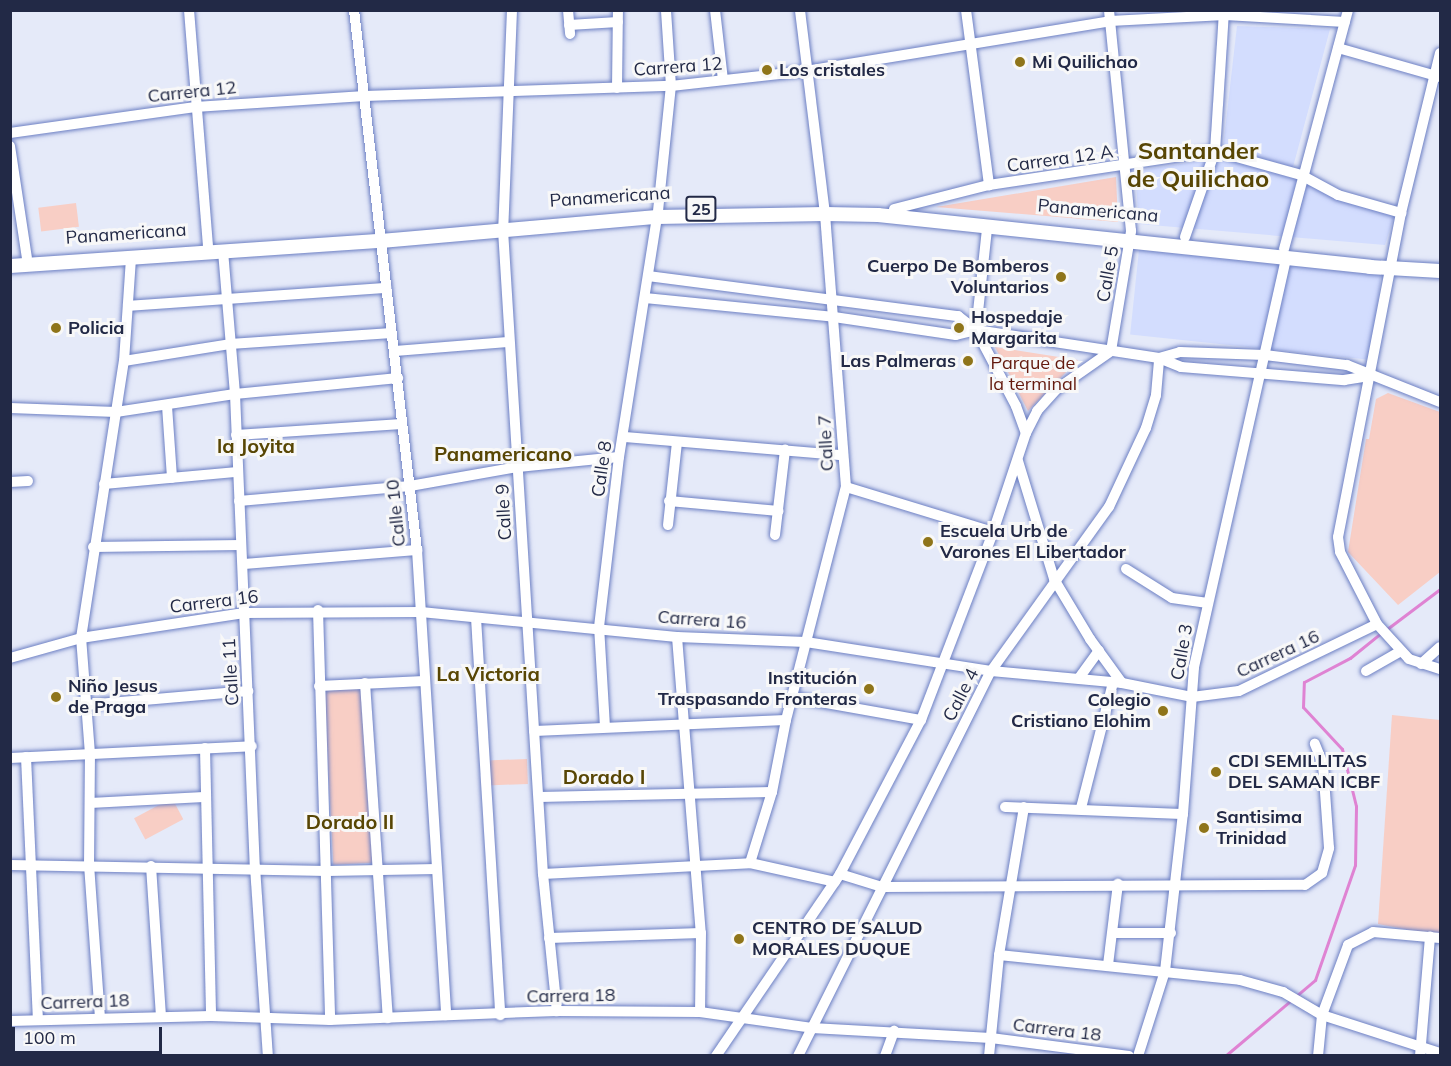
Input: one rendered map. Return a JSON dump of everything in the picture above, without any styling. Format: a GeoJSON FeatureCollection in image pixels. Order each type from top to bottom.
{"type":"FeatureCollection","features":[{"type":"Feature","properties":{"kind":"main road","name":"Panamericana"},"geometry":{"type":"LineString","coordinates":[[10,266],[131,259],[658,214],[894,209],[1440,271]]}},
{"type":"Feature","properties":{"kind":"main road","name":"Panamericana"},"geometry":{"type":"LineString","coordinates":[[824,210],[878,214],[987,228],[1185,237],[1285,253]]}},
{"type":"Feature","properties":{"kind":"main road","name":"Panamericana"},"geometry":{"type":"LineString","coordinates":[[10,260],[208,246],[381,238]]}},
{"type":"Feature","properties":{"kind":"street"},"geometry":{"type":"LineString","coordinates":[[189,10],[195,107],[208,246]]}},
{"type":"Feature","properties":{"kind":"street","name":"Calle 10"},"geometry":{"type":"LineString","coordinates":[[354,10],[417,550],[446,1015]]}},
{"type":"Feature","properties":{"kind":"street","name":"Calle 9"},"geometry":{"type":"LineString","coordinates":[[512,10],[511,91],[503,226],[508,342],[529,623],[543,874],[557,1011]]}},
{"type":"Feature","properties":{"kind":"street"},"geometry":{"type":"LineString","coordinates":[[568,10],[570,29],[618,16],[617,88]]}},
{"type":"Feature","properties":{"kind":"street","name":"Calle 8"},"geometry":{"type":"LineString","coordinates":[[605,727],[599,627],[619,457],[658,214],[671,86],[666,10]]}},
{"type":"Feature","properties":{"kind":"street"},"geometry":{"type":"LineString","coordinates":[[715,10],[723,80]]}},
{"type":"Feature","properties":{"kind":"street","name":"Calle 7"},"geometry":{"type":"LineString","coordinates":[[750,863],[772,792],[786,720],[846,487],[840,455],[833,299],[800,10]]}},
{"type":"Feature","properties":{"kind":"street"},"geometry":{"type":"LineString","coordinates":[[966,10],[989,185]]}},
{"type":"Feature","properties":{"kind":"street","name":"Calle 3"},"geometry":{"type":"LineString","coordinates":[[1138,1056],[1165,971],[1171,933],[1184,814],[1192,697],[1209,603],[1265,356],[1301,175],[1348,10]]}},
{"type":"Feature","properties":{"kind":"street"},"geometry":{"type":"LineString","coordinates":[[1185,237],[1215,151],[1225,13]]}},
{"type":"Feature","properties":{"kind":"street","name":"Carrera 12"},"geometry":{"type":"LineString","coordinates":[[10,132],[195,107],[365,96],[671,86],[806,71],[970,44],[1109,16],[1225,13],[1345,22]]}},
{"type":"Feature","properties":{"kind":"street","name":"Calle 5"},"geometry":{"type":"LineString","coordinates":[[1109,16],[1131,235],[1111,351]]}},
{"type":"Feature","properties":{"kind":"street"},"geometry":{"type":"LineString","coordinates":[[1338,48],[1438,77]]}},
{"type":"Feature","properties":{"kind":"street"},"geometry":{"type":"LineString","coordinates":[[1440,53],[1438,77],[1389,266],[1340,519],[1340,552],[1379,627],[1397,647],[1421,664],[1440,669]]}},
{"type":"Feature","properties":{"kind":"street"},"geometry":{"type":"LineString","coordinates":[[10,146],[27,258]]}},
{"type":"Feature","properties":{"kind":"street","name":"Carrera 12 A"},"geometry":{"type":"LineString","coordinates":[[894,209],[989,185],[1215,151],[1301,175],[1338,195],[1401,213]]}},
{"type":"Feature","properties":{"kind":"street"},"geometry":{"type":"LineString","coordinates":[[976,330],[987,228]]}},
{"type":"Feature","properties":{"kind":"street","name":"Calle 11"},"geometry":{"type":"LineString","coordinates":[[223,251],[225,299],[235,394],[252,746],[255,867],[267,1018],[267,1056]]}},
{"type":"Feature","properties":{"kind":"street"},"geometry":{"type":"LineString","coordinates":[[100,1018],[89,866],[90,754],[81,638],[93,547],[124,361],[131,259]]}},
{"type":"Feature","properties":{"kind":"street"},"geometry":{"type":"LineString","coordinates":[[648,276],[958,316],[976,330],[1016,406],[1026,433]]}},
{"type":"Feature","properties":{"kind":"street"},"geometry":{"type":"LineString","coordinates":[[128,306],[386,288]]}},
{"type":"Feature","properties":{"kind":"street"},"geometry":{"type":"LineString","coordinates":[[645,298],[834,317],[956,335],[976,330],[1159,358],[1181,367],[1344,381],[1368,376]]}},
{"type":"Feature","properties":{"kind":"street"},"geometry":{"type":"LineString","coordinates":[[124,361],[230,344],[392,333]]}},
{"type":"Feature","properties":{"kind":"street"},"geometry":{"type":"LineString","coordinates":[[395,351],[508,342]]}},
{"type":"Feature","properties":{"kind":"street"},"geometry":{"type":"LineString","coordinates":[[716,1056],[741,1016],[837,878],[921,720],[945,663],[993,532],[1026,433],[1037,411],[1057,388],[1111,351]]}},
{"type":"Feature","properties":{"kind":"street"},"geometry":{"type":"LineString","coordinates":[[1159,358],[1180,352],[1265,356],[1347,365],[1368,376],[1440,402]]}},
{"type":"Feature","properties":{"kind":"street","name":"Calle 4"},"geometry":{"type":"LineString","coordinates":[[798,1056],[991,671],[1054,579],[1109,507],[1142,438],[1156,395],[1159,358]]}},
{"type":"Feature","properties":{"kind":"street"},"geometry":{"type":"LineString","coordinates":[[10,408],[116,412],[235,394],[398,378]]}},
{"type":"Feature","properties":{"kind":"street"},"geometry":{"type":"LineString","coordinates":[[167,406],[172,478]]}},
{"type":"Feature","properties":{"kind":"street"},"geometry":{"type":"LineString","coordinates":[[236,435],[402,424]]}},
{"type":"Feature","properties":{"kind":"street"},"geometry":{"type":"LineString","coordinates":[[624,437],[840,455]]}},
{"type":"Feature","properties":{"kind":"street"},"geometry":{"type":"LineString","coordinates":[[668,525],[677,442]]}},
{"type":"Feature","properties":{"kind":"street"},"geometry":{"type":"LineString","coordinates":[[775,535],[785,450]]}},
{"type":"Feature","properties":{"kind":"street"},"geometry":{"type":"LineString","coordinates":[[239,501],[410,486],[518,467],[619,457]]}},
{"type":"Feature","properties":{"kind":"street"},"geometry":{"type":"LineString","coordinates":[[1018,462],[1054,579],[1118,682],[1081,808]]}},
{"type":"Feature","properties":{"kind":"street"},"geometry":{"type":"LineString","coordinates":[[104,484],[237,472]]}},
{"type":"Feature","properties":{"kind":"street"},"geometry":{"type":"LineString","coordinates":[[10,482],[28,482]]}},
{"type":"Feature","properties":{"kind":"street"},"geometry":{"type":"LineString","coordinates":[[846,487],[993,532]]}},
{"type":"Feature","properties":{"kind":"street"},"geometry":{"type":"LineString","coordinates":[[669,501],[779,511]]}},
{"type":"Feature","properties":{"kind":"street"},"geometry":{"type":"LineString","coordinates":[[93,547],[241,545]]}},
{"type":"Feature","properties":{"kind":"street"},"geometry":{"type":"LineString","coordinates":[[243,564],[417,550]]}},
{"type":"Feature","properties":{"kind":"street"},"geometry":{"type":"LineString","coordinates":[[1126,568],[1172,598],[1209,603]]}},
{"type":"Feature","properties":{"kind":"street"},"geometry":{"type":"LineString","coordinates":[[318,610],[330,1020]]}},
{"type":"Feature","properties":{"kind":"street","name":"Carrera 16"},"geometry":{"type":"LineString","coordinates":[[10,658],[81,638],[244,613],[318,610],[421,612],[529,623],[599,627],[677,637],[806,642],[991,671],[1118,682],[1192,697],[1239,691],[1379,627]]}},
{"type":"Feature","properties":{"kind":"street"},"geometry":{"type":"LineString","coordinates":[[476,618],[500,1015]]}},
{"type":"Feature","properties":{"kind":"street"},"geometry":{"type":"LineString","coordinates":[[677,637],[686,724],[694,866],[701,933],[700,1012]]}},
{"type":"Feature","properties":{"kind":"street"},"geometry":{"type":"LineString","coordinates":[[1366,671],[1397,647]]}},
{"type":"Feature","properties":{"kind":"street"},"geometry":{"type":"LineString","coordinates":[[1421,664],[1440,647]]}},
{"type":"Feature","properties":{"kind":"street"},"geometry":{"type":"LineString","coordinates":[[1079,678],[1099,650]]}},
{"type":"Feature","properties":{"kind":"street"},"geometry":{"type":"LineString","coordinates":[[320,686],[424,681]]}},
{"type":"Feature","properties":{"kind":"street"},"geometry":{"type":"LineString","coordinates":[[365,683],[388,1018]]}},
{"type":"Feature","properties":{"kind":"street"},"geometry":{"type":"LineString","coordinates":[[86,705],[248,692]]}},
{"type":"Feature","properties":{"kind":"street"},"geometry":{"type":"LineString","coordinates":[[792,697],[921,720]]}},
{"type":"Feature","properties":{"kind":"street"},"geometry":{"type":"LineString","coordinates":[[534,731],[786,720]]}},
{"type":"Feature","properties":{"kind":"street"},"geometry":{"type":"LineString","coordinates":[[543,874],[750,863],[882,887],[1177,883],[1295,888],[1322,873],[1329,848],[1323,765],[1315,744]]}},
{"type":"Feature","properties":{"kind":"street"},"geometry":{"type":"LineString","coordinates":[[10,758],[252,746]]}},
{"type":"Feature","properties":{"kind":"street"},"geometry":{"type":"LineString","coordinates":[[204,748],[205,867],[211,1016]]}},
{"type":"Feature","properties":{"kind":"street"},"geometry":{"type":"LineString","coordinates":[[26,757],[38,1020]]}},
{"type":"Feature","properties":{"kind":"street"},"geometry":{"type":"LineString","coordinates":[[539,797],[772,792]]}},
{"type":"Feature","properties":{"kind":"street"},"geometry":{"type":"LineString","coordinates":[[90,803],[204,797]]}},
{"type":"Feature","properties":{"kind":"street"},"geometry":{"type":"LineString","coordinates":[[1005,807],[1081,808],[1184,814]]}},
{"type":"Feature","properties":{"kind":"street"},"geometry":{"type":"LineString","coordinates":[[989,1056],[999,955],[1024,807]]}},
{"type":"Feature","properties":{"kind":"street"},"geometry":{"type":"LineString","coordinates":[[10,865],[255,867],[327,871],[437,869]]}},
{"type":"Feature","properties":{"kind":"street"},"geometry":{"type":"LineString","coordinates":[[151,866],[161,1017]]}},
{"type":"Feature","properties":{"kind":"street"},"geometry":{"type":"LineString","coordinates":[[1108,965],[1118,884]]}},
{"type":"Feature","properties":{"kind":"street"},"geometry":{"type":"LineString","coordinates":[[1318,1056],[1318,1012],[1348,945],[1373,932],[1435,937],[1420,1052]]}},
{"type":"Feature","properties":{"kind":"street"},"geometry":{"type":"LineString","coordinates":[[549,938],[701,933]]}},
{"type":"Feature","properties":{"kind":"street"},"geometry":{"type":"LineString","coordinates":[[1113,933],[1171,933]]}},
{"type":"Feature","properties":{"kind":"street"},"geometry":{"type":"LineString","coordinates":[[999,955],[1239,980],[1283,992],[1318,1012],[1420,1052],[1440,1053]]}},
{"type":"Feature","properties":{"kind":"street","name":"Carrera 18"},"geometry":{"type":"LineString","coordinates":[[10,1021],[211,1016],[330,1020],[557,1011],[700,1012],[741,1016],[812,1028],[991,1038],[1129,1056]]}},
{"type":"Feature","properties":{"kind":"street"},"geometry":{"type":"LineString","coordinates":[[885,1056],[894,1031]]}},
{"type":"Feature","properties":{"kind":"shaded area"},"geometry":{"type":"Polygon","coordinates":[[[1237,26],[1330,29],[1293,167],[1223,148],[1237,26]]]}},
{"type":"Feature","properties":{"kind":"shaded area"},"geometry":{"type":"Polygon","coordinates":[[[1220,158],[1292,178],[1394,216],[1385,245],[1139,224],[1135,171],[1220,158]]]}},
{"type":"Feature","properties":{"kind":"shaded area"},"geometry":{"type":"Polygon","coordinates":[[[1139,250],[1381,275],[1372,360],[1130,335],[1139,250]]]}},
{"type":"Feature","properties":{"kind":"green space"},"geometry":{"type":"Polygon","coordinates":[[[1116,177],[1118,222],[936,207],[1116,177]]]}},
{"type":"Feature","properties":{"kind":"green space"},"geometry":{"type":"Polygon","coordinates":[[[76,203],[79,227],[41,231],[38,208],[76,203]]]}},
{"type":"Feature","properties":{"kind":"green space","name":"Parque de la terminal"},"geometry":{"type":"Polygon","coordinates":[[[995,347],[1078,360],[1028,411],[995,347]]]}},
{"type":"Feature","properties":{"kind":"green space"},"geometry":{"type":"Polygon","coordinates":[[[1388,393],[1440,412],[1440,572],[1398,605],[1348,552],[1366,439],[1369,439],[1376,399],[1388,393]]]}},
{"type":"Feature","properties":{"kind":"green space"},"geometry":{"type":"Polygon","coordinates":[[[364,686],[373,863],[333,865],[324,688],[364,686]]]}},
{"type":"Feature","properties":{"kind":"green space"},"geometry":{"type":"Polygon","coordinates":[[[1392,715],[1440,720],[1440,936],[1378,924],[1392,715]]]}},
{"type":"Feature","properties":{"kind":"green space"},"geometry":{"type":"Polygon","coordinates":[[[527,759],[528,784],[488,785],[487,760],[527,759]]]}},
{"type":"Feature","properties":{"kind":"green space"},"geometry":{"type":"Polygon","coordinates":[[[172,798],[183,819],[145,839],[134,818],[172,798]]]}},
{"type":"Feature","properties":{"kind":"waterway"},"geometry":{"type":"LineString","coordinates":[[1387,629],[1440,589]]}},
{"type":"Feature","properties":{"kind":"waterway"},"geometry":{"type":"LineString","coordinates":[[1225,1056],[1315,980],[1355,865],[1356,806],[1342,749],[1303,707],[1304,682],[1350,658],[1381,633]]}},
{"type":"Feature","properties":{"kind":"place","name":"Mi Quilichao"},"geometry":{"type":"Point","coordinates":[1020,62]}},
{"type":"Feature","properties":{"kind":"place","name":"Los cristales"},"geometry":{"type":"Point","coordinates":[767,70]}},
{"type":"Feature","properties":{"kind":"place","name":"Cuerpo De Bomberos Voluntarios"},"geometry":{"type":"Point","coordinates":[1061,277]}},
{"type":"Feature","properties":{"kind":"place","name":"Policia"},"geometry":{"type":"Point","coordinates":[56,328]}},
{"type":"Feature","properties":{"kind":"place","name":"Hospedaje Margarita"},"geometry":{"type":"Point","coordinates":[959,328]}},
{"type":"Feature","properties":{"kind":"place","name":"Las Palmeras"},"geometry":{"type":"Point","coordinates":[968,361]}},
{"type":"Feature","properties":{"kind":"place","name":"Escuela Urb de Varones El Libertador"},"geometry":{"type":"Point","coordinates":[928,542]}},
{"type":"Feature","properties":{"kind":"place","name":"Institución Traspasando Fronteras"},"geometry":{"type":"Point","coordinates":[869,689]}},
{"type":"Feature","properties":{"kind":"place","name":"Niño Jesus de Praga"},"geometry":{"type":"Point","coordinates":[56,697]}},
{"type":"Feature","properties":{"kind":"place","name":"Colegio Cristiano Elohim"},"geometry":{"type":"Point","coordinates":[1163,711]}},
{"type":"Feature","properties":{"kind":"place","name":"CDI SEMILLITAS DEL SAMAN ICBF"},"geometry":{"type":"Point","coordinates":[1216,772]}},
{"type":"Feature","properties":{"kind":"place","name":"Santisima Trinidad"},"geometry":{"type":"Point","coordinates":[1204,828]}},
{"type":"Feature","properties":{"kind":"place","name":"CENTRO DE SALUD MORALES DUQUE"},"geometry":{"type":"Point","coordinates":[739,939]}},
{"type":"Feature","properties":{"kind":"district","name":"Santander de Quilichao"},"geometry":{"type":"Point","coordinates":[1198,165]}},
{"type":"Feature","properties":{"kind":"district","name":"la Joyita"},"geometry":{"type":"Point","coordinates":[256,445]}},
{"type":"Feature","properties":{"kind":"district","name":"Panamericano"},"geometry":{"type":"Point","coordinates":[503,453]}},
{"type":"Feature","properties":{"kind":"district","name":"La Victoria"},"geometry":{"type":"Point","coordinates":[488,673]}},
{"type":"Feature","properties":{"kind":"district","name":"Dorado I"},"geometry":{"type":"Point","coordinates":[604,776]}},
{"type":"Feature","properties":{"kind":"district","name":"Dorado II"},"geometry":{"type":"Point","coordinates":[350,821]}}]}
